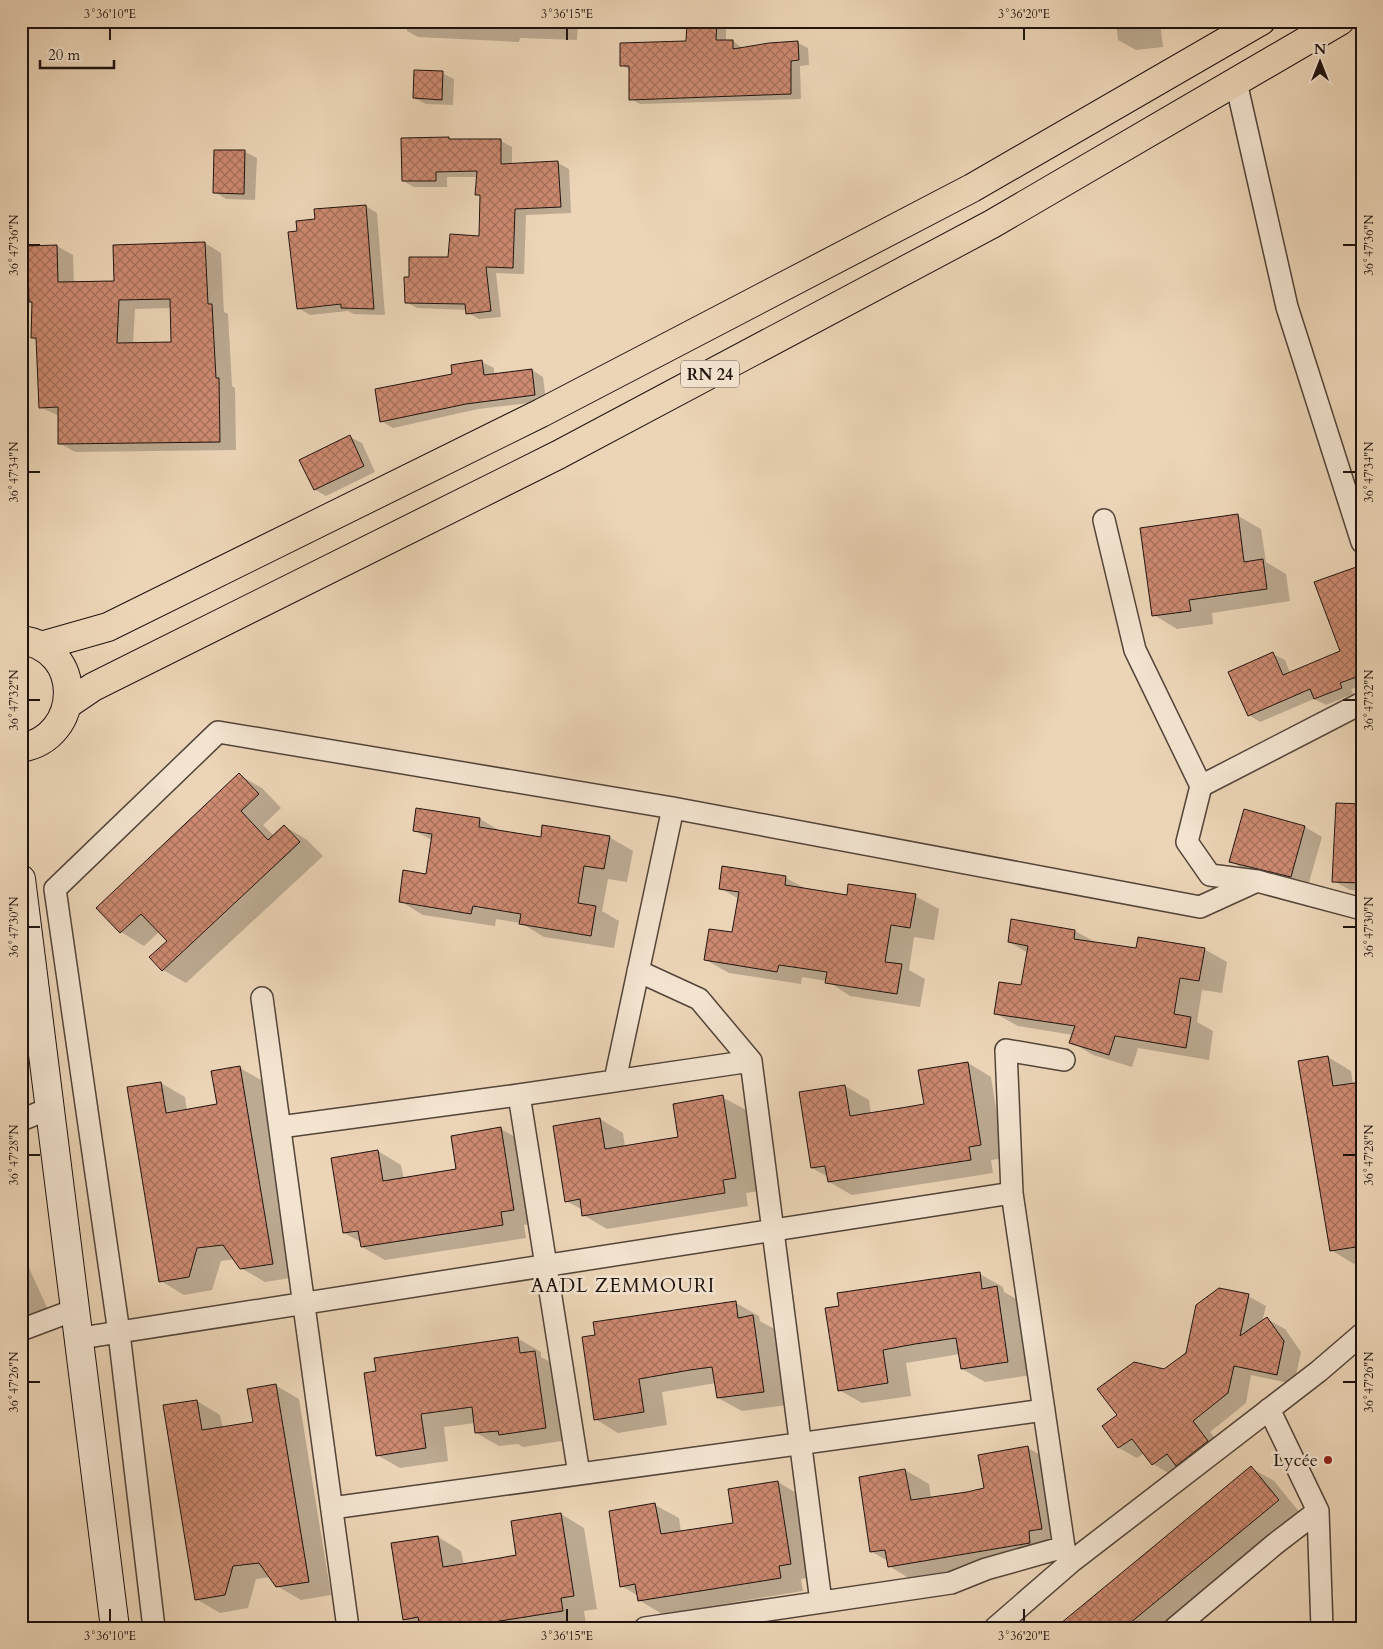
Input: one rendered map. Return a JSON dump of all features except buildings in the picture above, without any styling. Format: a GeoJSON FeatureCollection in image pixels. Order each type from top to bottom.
{"type":"FeatureCollection","features":[{"type":"Feature","properties":{"kind":"highway","name":"RN 24"},"geometry":{"type":"LineString","coordinates":[[28,640],[108,627],[542,413],[972,188],[1261,21]]}},
{"type":"Feature","properties":{"kind":"highway","name":"RN 24"},"geometry":{"type":"LineString","coordinates":[[68,704],[93,687],[558,455],[992,224],[1340,21]]}},
{"type":"Feature","properties":{"kind":"highway"},"geometry":{"type":"LineString","coordinates":[[24,752],[43,741],[54,731],[63,718],[68,704],[69,693],[64,671],[58,661],[28,640]]}},
{"type":"Feature","properties":{"kind":"street"},"geometry":{"type":"LineString","coordinates":[[1236,82],[1287,307],[1358,521],[1362,542]]}},
{"type":"Feature","properties":{"kind":"street"},"geometry":{"type":"LineString","coordinates":[[1104,520],[1135,650],[1201,786],[1187,842],[1210,875],[1257,881],[1362,910]]}},
{"type":"Feature","properties":{"kind":"street"},"geometry":{"type":"LineString","coordinates":[[1201,786],[1362,703]]}},
{"type":"Feature","properties":{"kind":"street"},"geometry":{"type":"LineString","coordinates":[[154,1628],[119,1333],[55,889],[218,732],[672,808],[1200,907],[1257,881]]}},
{"type":"Feature","properties":{"kind":"street"},"geometry":{"type":"LineString","coordinates":[[615,1080],[672,808]]}},
{"type":"Feature","properties":{"kind":"street"},"geometry":{"type":"LineString","coordinates":[[1200,907],[1210,875]]}},
{"type":"Feature","properties":{"kind":"street"},"geometry":{"type":"LineString","coordinates":[[21,879],[81,1338],[116,1628]]}},
{"type":"Feature","properties":{"kind":"street"},"geometry":{"type":"LineString","coordinates":[[638,971],[699,999],[751,1061],[799,1444],[821,1602]]}},
{"type":"Feature","properties":{"kind":"street"},"geometry":{"type":"LineString","coordinates":[[262,998],[348,1628]]}},
{"type":"Feature","properties":{"kind":"street"},"geometry":{"type":"LineString","coordinates":[[1064,1060],[1006,1050],[1012,1192],[1044,1410],[1068,1554]]}},
{"type":"Feature","properties":{"kind":"street"},"geometry":{"type":"LineString","coordinates":[[280,1127],[519,1096],[615,1080],[751,1061]]}},
{"type":"Feature","properties":{"kind":"street"},"geometry":{"type":"LineString","coordinates":[[519,1096],[579,1474]]}},
{"type":"Feature","properties":{"kind":"street"},"geometry":{"type":"LineString","coordinates":[[21,1120],[51,1108]]}},
{"type":"Feature","properties":{"kind":"street"},"geometry":{"type":"LineString","coordinates":[[81,1338],[1012,1192]]}},
{"type":"Feature","properties":{"kind":"street"},"geometry":{"type":"LineString","coordinates":[[21,1330],[77,1309]]}},
{"type":"Feature","properties":{"kind":"street"},"geometry":{"type":"LineString","coordinates":[[995,1628],[1068,1554],[1269,1409],[1319,1371],[1362,1334]]}},
{"type":"Feature","properties":{"kind":"street"},"geometry":{"type":"LineString","coordinates":[[1269,1409],[1318,1511],[1322,1628]]}},
{"type":"Feature","properties":{"kind":"street"},"geometry":{"type":"LineString","coordinates":[[332,1508],[1044,1410]]}},
{"type":"Feature","properties":{"kind":"street"},"geometry":{"type":"LineString","coordinates":[[1175,1628],[1275,1544],[1318,1511]]}},
{"type":"Feature","properties":{"kind":"street"},"geometry":{"type":"LineString","coordinates":[[645,1628],[951,1583],[986,1569],[1068,1554]]}},
{"type":"Feature","properties":{"kind":"place","name":"Lycée"},"geometry":{"type":"Point","coordinates":[1328,1460]}},
{"type":"Feature","properties":{"kind":"district","name":"AADL ZEMMOURI"},"geometry":{"type":"Point","coordinates":[623,1285]}}]}
